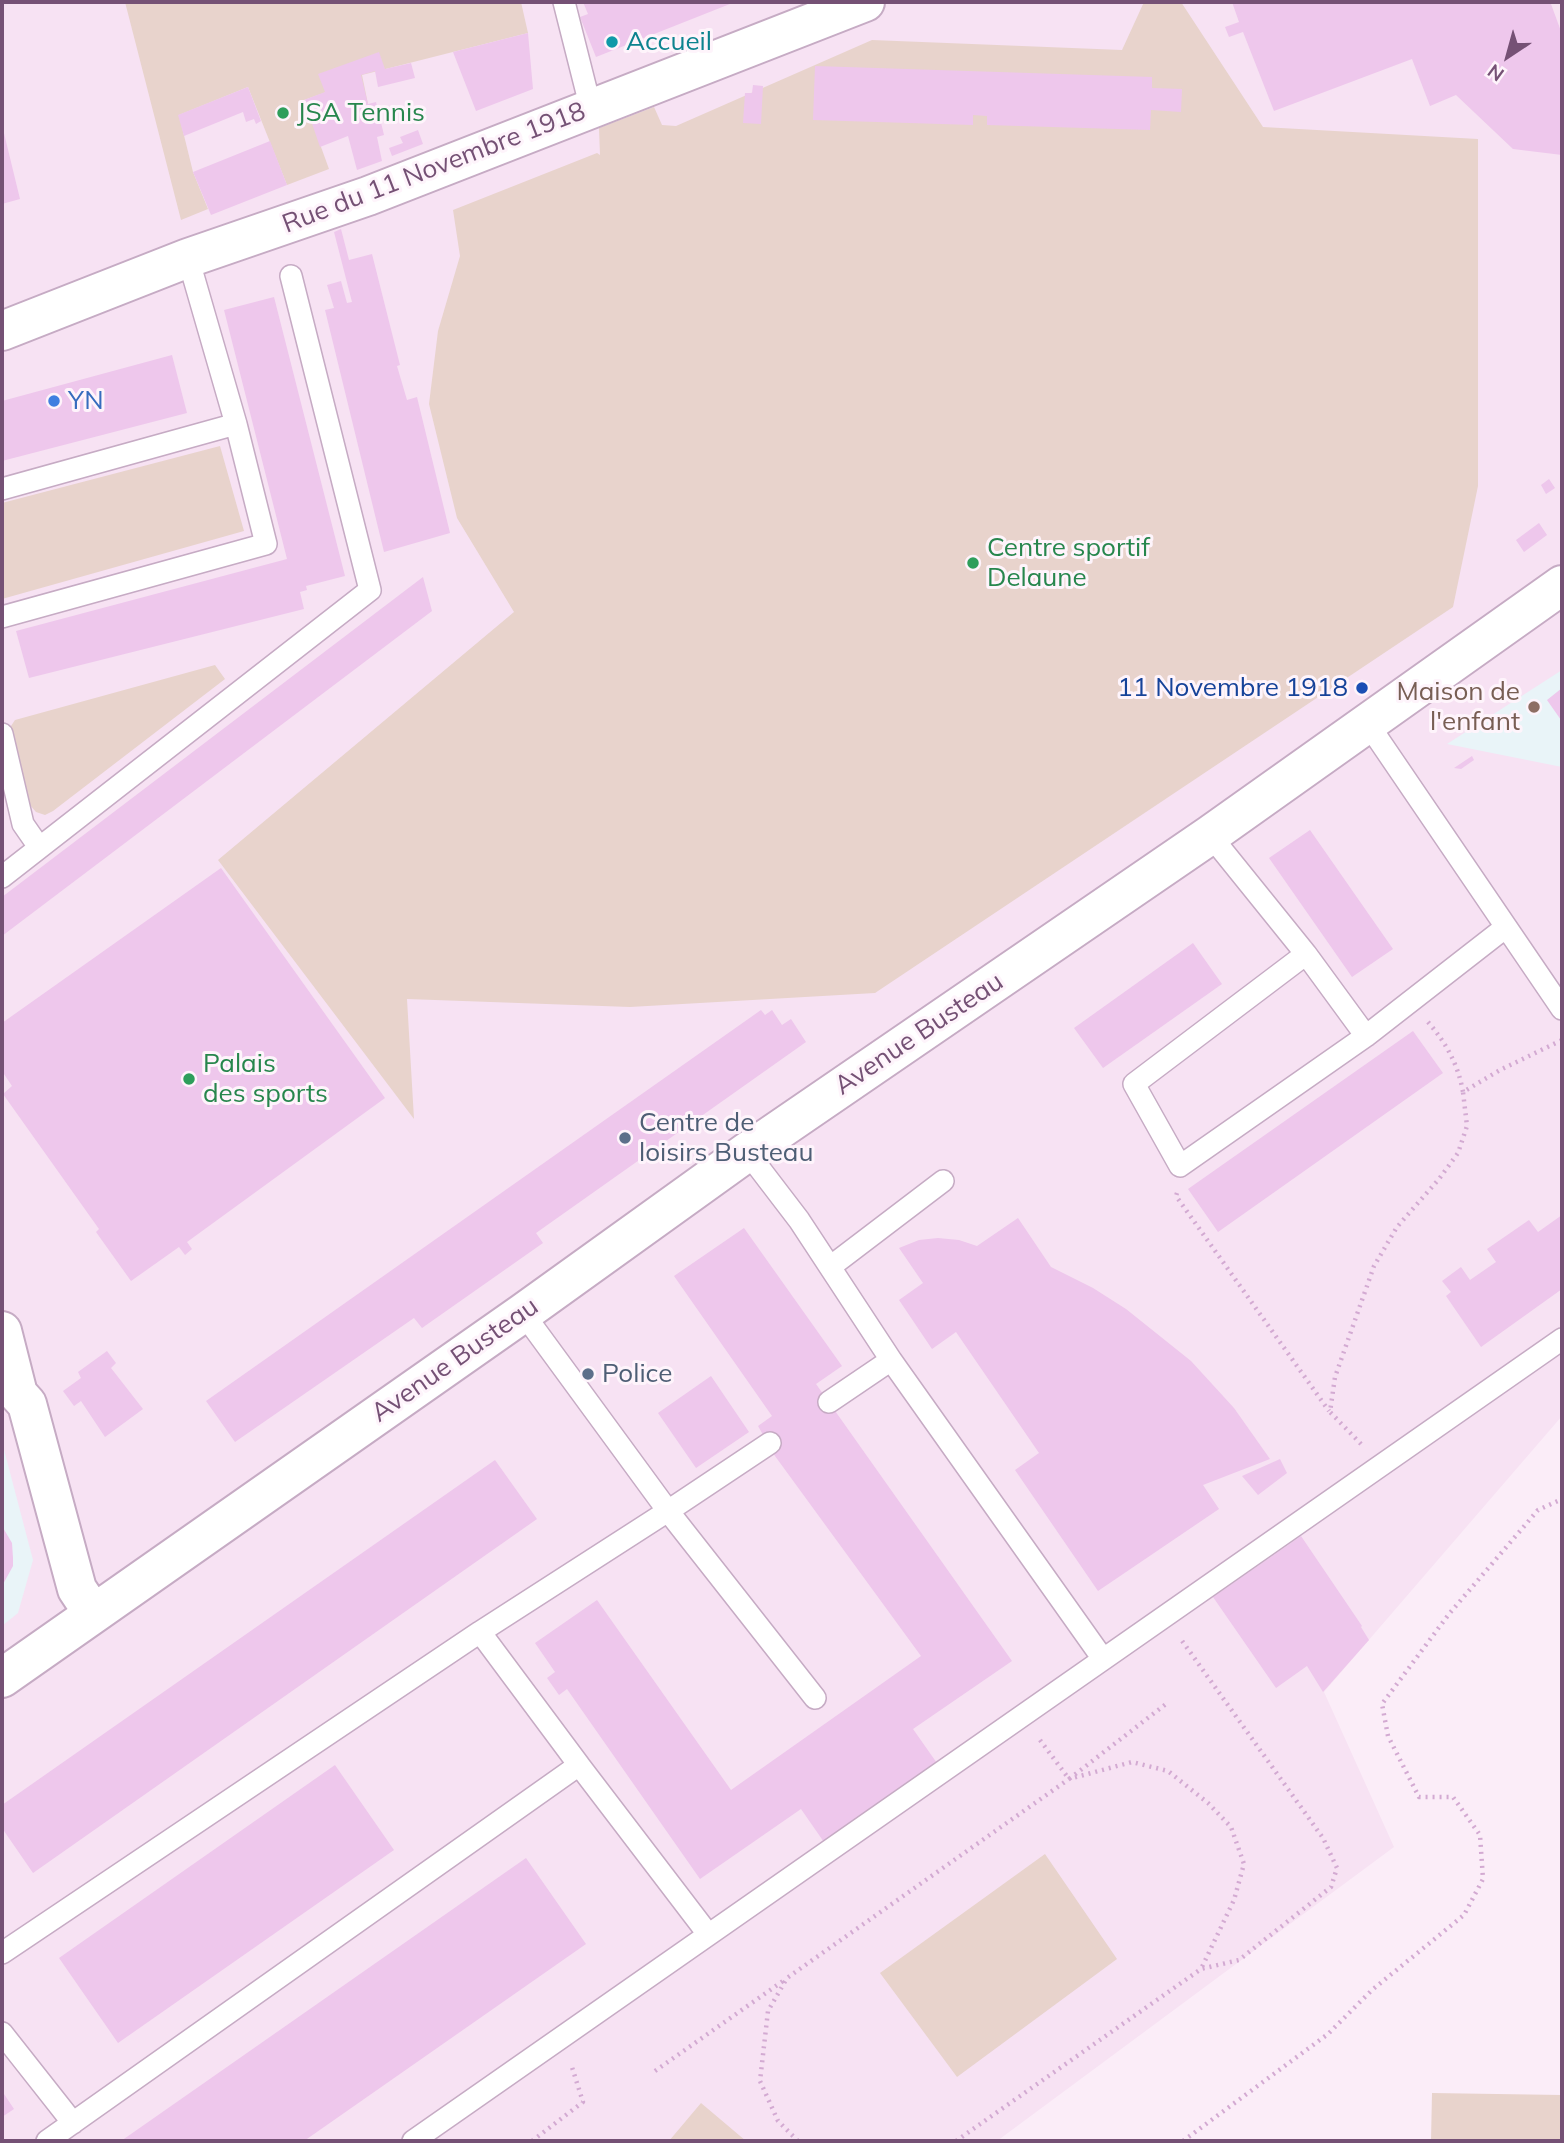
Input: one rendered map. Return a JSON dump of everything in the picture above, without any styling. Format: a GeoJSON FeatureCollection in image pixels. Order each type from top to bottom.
{"type":"FeatureCollection","features":[{"type":"Feature","properties":{"kind":"street","name":"Rue du 11 Novembre 1918"},"geometry":{"type":"LineString","coordinates":[[2,331],[188,258],[368,196],[864,2]]}},
{"type":"Feature","properties":{"kind":"street","name":"Avenue Busteau"},"geometry":{"type":"LineString","coordinates":[[2,1678],[523,1313],[747,1152],[1210,835],[1562,585]]}},
{"type":"Feature","properties":{"kind":"street"},"geometry":{"type":"LineString","coordinates":[[2,1331],[18,1394],[27,1404],[77,1589],[93,1613]]}},
{"type":"Feature","properties":{"kind":"lane"},"geometry":{"type":"LineString","coordinates":[[564,2],[591,109]]}},
{"type":"Feature","properties":{"kind":"lane"},"geometry":{"type":"LineString","coordinates":[[2,617],[266,544],[236,425],[188,258]]}},
{"type":"Feature","properties":{"kind":"lane"},"geometry":{"type":"LineString","coordinates":[[2,877],[370,590],[291,276]]}},
{"type":"Feature","properties":{"kind":"lane"},"geometry":{"type":"LineString","coordinates":[[2,489],[236,425]]}},
{"type":"Feature","properties":{"kind":"lane"},"geometry":{"type":"LineString","coordinates":[[1368,724],[1562,1009]]}},
{"type":"Feature","properties":{"kind":"lane"},"geometry":{"type":"LineString","coordinates":[[2,734],[23,824],[39,847]]}},
{"type":"Feature","properties":{"kind":"lane"},"geometry":{"type":"LineString","coordinates":[[1210,835],[1306,954],[1366,1036]]}},
{"type":"Feature","properties":{"kind":"lane"},"geometry":{"type":"LineString","coordinates":[[1306,954],[1134,1084],[1180,1166],[1366,1036],[1507,928]]}},
{"type":"Feature","properties":{"kind":"lane"},"geometry":{"type":"LineString","coordinates":[[747,1152],[799,1220],[891,1360],[1103,1659]]}},
{"type":"Feature","properties":{"kind":"lane"},"geometry":{"type":"LineString","coordinates":[[830,1267],[943,1181]]}},
{"type":"Feature","properties":{"kind":"lane"},"geometry":{"type":"LineString","coordinates":[[523,1313],[668,1511],[815,1698]]}},
{"type":"Feature","properties":{"kind":"lane"},"geometry":{"type":"LineString","coordinates":[[413,2141],[1562,1339]]}},
{"type":"Feature","properties":{"kind":"lane"},"geometry":{"type":"LineString","coordinates":[[829,1402],[891,1360]]}},
{"type":"Feature","properties":{"kind":"lane"},"geometry":{"type":"LineString","coordinates":[[2,1954],[480,1632],[769,1443]]}},
{"type":"Feature","properties":{"kind":"lane"},"geometry":{"type":"LineString","coordinates":[[480,1632],[709,1934]]}},
{"type":"Feature","properties":{"kind":"lane"},"geometry":{"type":"LineString","coordinates":[[47,2141],[579,1765]]}},
{"type":"Feature","properties":{"kind":"lane"},"geometry":{"type":"LineString","coordinates":[[2,2033],[73,2123]]}},
{"type":"Feature","properties":{"kind":"path"},"geometry":{"type":"LineString","coordinates":[[1330,1412],[1335,1377],[1374,1266],[1397,1227],[1458,1153],[1467,1126],[1459,1070],[1444,1041],[1412,1002]]}},
{"type":"Feature","properties":{"kind":"path"},"geometry":{"type":"LineString","coordinates":[[1464,1091],[1562,1040]]}},
{"type":"Feature","properties":{"kind":"path"},"geometry":{"type":"LineString","coordinates":[[1180,1166],[1176,1196],[1330,1412],[1381,1465]]}},
{"type":"Feature","properties":{"kind":"path"},"geometry":{"type":"LineString","coordinates":[[1183,2141],[1328,2034],[1372,1990],[1464,1915],[1483,1879],[1480,1835],[1452,1797],[1419,1797],[1388,1736],[1382,1704],[1450,1614],[1538,1510],[1562,1499]]}},
{"type":"Feature","properties":{"kind":"path"},"geometry":{"type":"LineString","coordinates":[[956,2141],[1200,1969],[1239,1960],[1331,1887],[1337,1868],[1323,1838],[1164,1616]]}},
{"type":"Feature","properties":{"kind":"path"},"geometry":{"type":"LineString","coordinates":[[655,2071],[1069,1779],[1166,1704]]}},
{"type":"Feature","properties":{"kind":"path"},"geometry":{"type":"LineString","coordinates":[[1041,1742],[1069,1779]]}},
{"type":"Feature","properties":{"kind":"path"},"geometry":{"type":"LineString","coordinates":[[1069,1779],[1132,1762],[1168,1771],[1208,1803],[1231,1828],[1244,1864],[1234,1900],[1200,1969]]}},
{"type":"Feature","properties":{"kind":"path"},"geometry":{"type":"LineString","coordinates":[[787,1978],[768,2011],[760,2081],[778,2121],[798,2141]]}},
{"type":"Feature","properties":{"kind":"path"},"geometry":{"type":"LineString","coordinates":[[532,2141],[583,2102],[562,2037]]}},
{"type":"Feature","properties":{"kind":"shaded area"},"geometry":{"type":"Polygon","coordinates":[[[2,2],[1562,2],[1562,1416],[1324,1692],[1394,1847],[997,2141],[2,2141],[2,2]]]}},
{"type":"Feature","properties":{"kind":"shaded area","name":"JSA Tennis"},"geometry":{"type":"Polygon","coordinates":[[[125,2],[521,2],[528,33],[362,75],[368,104],[335,89],[304,100],[329,169],[287,185],[248,87],[179,115],[193,172],[208,209],[181,220],[125,2]]]}},
{"type":"Feature","properties":{"kind":"shaded area","name":"Centre sportif Delaune"},"geometry":{"type":"Polygon","coordinates":[[[1144,2],[1181,2],[1263,127],[1478,139],[1478,486],[1453,607],[875,993],[630,1007],[407,999],[414,1119],[218,860],[514,612],[457,518],[429,404],[438,331],[460,256],[453,210],[597,153],[600,155],[599,128],[654,107],[662,125],[676,126],[872,40],[1122,50],[1144,2]]]}},
{"type":"Feature","properties":{"kind":"shaded area"},"geometry":{"type":"Polygon","coordinates":[[[220,446],[244,531],[2,599],[2,503],[220,446]]]}},
{"type":"Feature","properties":{"kind":"shaded area"},"geometry":{"type":"Polygon","coordinates":[[[215,665],[225,679],[53,811],[45,815],[36,812],[30,805],[9,729],[15,720],[215,665]]]}},
{"type":"Feature","properties":{"kind":"shaded area","name":"Maison de l'enfant"},"geometry":{"type":"Polygon","coordinates":[[[1562,670],[1562,767],[1447,744],[1562,670]]]}},
{"type":"Feature","properties":{"kind":"shaded area"},"geometry":{"type":"Polygon","coordinates":[[[2,1442],[33,1560],[18,1613],[2,1626],[2,1442]]]}},
{"type":"Feature","properties":{"kind":"shaded area"},"geometry":{"type":"Polygon","coordinates":[[[1045,1854],[1117,1959],[957,2077],[880,1973],[1045,1854]]]}},
{"type":"Feature","properties":{"kind":"shaded area"},"geometry":{"type":"Polygon","coordinates":[[[1432,2093],[1562,2095],[1562,2141],[1431,2141],[1432,2093]]]}},
{"type":"Feature","properties":{"kind":"shaded area"},"geometry":{"type":"Polygon","coordinates":[[[701,2103],[746,2141],[669,2141],[701,2103]]]}},
{"type":"Feature","properties":{"kind":"building","name":"Accueil"},"geometry":{"type":"Polygon","coordinates":[[[583,2],[735,2],[596,57],[580,17],[588,14],[583,2]]]}},
{"type":"Feature","properties":{"kind":"building"},"geometry":{"type":"Polygon","coordinates":[[[1232,2],[1555,2],[1551,4],[1562,34],[1562,155],[1513,149],[1456,95],[1430,106],[1412,59],[1274,111],[1243,32],[1229,37],[1225,27],[1239,22],[1232,2]]]}},
{"type":"Feature","properties":{"kind":"building"},"geometry":{"type":"Polygon","coordinates":[[[528,33],[533,89],[476,111],[453,52],[528,33]]]}},
{"type":"Feature","properties":{"kind":"building"},"geometry":{"type":"Polygon","coordinates":[[[379,52],[385,69],[411,63],[415,78],[378,87],[375,71],[361,75],[368,104],[376,102],[384,135],[377,137],[382,161],[357,170],[348,136],[320,147],[304,100],[325,92],[318,74],[379,52]]]}},
{"type":"Feature","properties":{"kind":"building"},"geometry":{"type":"Polygon","coordinates":[[[815,66],[1152,77],[1152,88],[1182,89],[1181,112],[1151,110],[1150,130],[987,125],[987,116],[973,115],[973,125],[813,120],[815,66]]]}},
{"type":"Feature","properties":{"kind":"building"},"geometry":{"type":"Polygon","coordinates":[[[753,85],[763,86],[761,124],[743,123],[745,93],[752,93],[753,85]]]}},
{"type":"Feature","properties":{"kind":"building"},"geometry":{"type":"Polygon","coordinates":[[[248,87],[261,121],[256,124],[254,119],[246,122],[243,112],[184,136],[178,115],[248,87]]]}},
{"type":"Feature","properties":{"kind":"building"},"geometry":{"type":"Polygon","coordinates":[[[2,130],[20,199],[2,204],[2,130]]]}},
{"type":"Feature","properties":{"kind":"building"},"geometry":{"type":"Polygon","coordinates":[[[418,130],[423,144],[392,156],[389,148],[403,143],[400,137],[418,130]]]}},
{"type":"Feature","properties":{"kind":"building"},"geometry":{"type":"Polygon","coordinates":[[[270,141],[287,185],[211,215],[193,172],[270,141]]]}},
{"type":"Feature","properties":{"kind":"building"},"geometry":{"type":"Polygon","coordinates":[[[341,229],[349,260],[372,254],[400,365],[397,366],[407,400],[417,397],[450,533],[384,552],[325,310],[334,308],[327,285],[341,281],[347,303],[352,302],[334,232],[341,229]]]}},
{"type":"Feature","properties":{"kind":"building"},"geometry":{"type":"Polygon","coordinates":[[[274,297],[345,576],[306,586],[307,590],[300,592],[304,609],[29,678],[16,631],[287,559],[224,310],[274,297]]]}},
{"type":"Feature","properties":{"kind":"building"},"geometry":{"type":"Polygon","coordinates":[[[172,355],[187,413],[2,461],[2,401],[172,355]]]}},
{"type":"Feature","properties":{"kind":"building"},"geometry":{"type":"Polygon","coordinates":[[[1549,479],[1555,488],[1546,494],[1541,485],[1549,479]]]}},
{"type":"Feature","properties":{"kind":"building"},"geometry":{"type":"Polygon","coordinates":[[[1539,523],[1547,535],[1524,552],[1516,540],[1539,523]]]}},
{"type":"Feature","properties":{"kind":"building"},"geometry":{"type":"Polygon","coordinates":[[[423,577],[432,611],[2,936],[2,897],[423,577]]]}},
{"type":"Feature","properties":{"kind":"building"},"geometry":{"type":"Polygon","coordinates":[[[1562,688],[1562,719],[1561,720],[1547,700],[1562,688]]]}},
{"type":"Feature","properties":{"kind":"building"},"geometry":{"type":"Polygon","coordinates":[[[1472,756],[1474,760],[1461,769],[1454,768],[1472,756]]]}},
{"type":"Feature","properties":{"kind":"building"},"geometry":{"type":"Polygon","coordinates":[[[1310,830],[1393,949],[1352,977],[1269,858],[1310,830]]]}},
{"type":"Feature","properties":{"kind":"building","name":"Palais des sports"},"geometry":{"type":"Polygon","coordinates":[[[221,868],[385,1098],[187,1242],[192,1249],[185,1255],[179,1247],[131,1281],[96,1232],[99,1229],[3,1094],[12,1086],[2,1071],[2,1023],[221,868]]]}},
{"type":"Feature","properties":{"kind":"building"},"geometry":{"type":"Polygon","coordinates":[[[1193,943],[1222,984],[1103,1068],[1074,1028],[1193,943]]]}},
{"type":"Feature","properties":{"kind":"building","name":"Centre de loisirs Busteau"},"geometry":{"type":"Polygon","coordinates":[[[761,1010],[765,1015],[772,1010],[782,1025],[791,1019],[806,1042],[536,1233],[543,1243],[422,1328],[414,1318],[235,1442],[206,1401],[761,1010]]]}},
{"type":"Feature","properties":{"kind":"building"},"geometry":{"type":"Polygon","coordinates":[[[1413,1031],[1443,1073],[1218,1232],[1188,1189],[1413,1031]]]}},
{"type":"Feature","properties":{"kind":"building"},"geometry":{"type":"Polygon","coordinates":[[[1562,1215],[1562,1289],[1481,1347],[1446,1296],[1451,1292],[1442,1281],[1461,1267],[1470,1280],[1496,1262],[1487,1249],[1529,1220],[1538,1232],[1562,1215]]]}},
{"type":"Feature","properties":{"kind":"building"},"geometry":{"type":"Polygon","coordinates":[[[1018,1218],[1051,1267],[1093,1288],[1126,1309],[1191,1361],[1234,1408],[1270,1459],[1203,1485],[1219,1509],[1098,1591],[1015,1470],[1039,1453],[956,1332],[932,1349],[899,1300],[923,1283],[899,1248],[919,1240],[938,1238],[959,1240],[977,1246],[1018,1218]]]}},
{"type":"Feature","properties":{"kind":"building"},"geometry":{"type":"Polygon","coordinates":[[[744,1228],[842,1366],[816,1384],[1012,1661],[913,1729],[939,1766],[826,1845],[801,1809],[700,1879],[567,1689],[559,1695],[547,1678],[555,1672],[535,1643],[597,1600],[731,1790],[921,1656],[775,1456],[758,1426],[772,1416],[674,1276],[744,1228]]]}},
{"type":"Feature","properties":{"kind":"building"},"geometry":{"type":"Polygon","coordinates":[[[107,1351],[116,1363],[111,1368],[143,1409],[105,1437],[81,1401],[74,1406],[63,1391],[81,1378],[78,1372],[107,1351]]]}},
{"type":"Feature","properties":{"kind":"building"},"geometry":{"type":"Polygon","coordinates":[[[711,1376],[749,1432],[696,1468],[658,1413],[711,1376]]]}},
{"type":"Feature","properties":{"kind":"building"},"geometry":{"type":"Polygon","coordinates":[[[1280,1459],[1287,1473],[1258,1495],[1242,1476],[1280,1459]]]}},
{"type":"Feature","properties":{"kind":"building"},"geometry":{"type":"Polygon","coordinates":[[[495,1460],[537,1519],[33,1873],[2,1828],[2,1805],[495,1460]]]}},
{"type":"Feature","properties":{"kind":"building"},"geometry":{"type":"Polygon","coordinates":[[[2,1526],[12,1543],[13,1566],[2,1586],[2,1526]]]}},
{"type":"Feature","properties":{"kind":"building"},"geometry":{"type":"Polygon","coordinates":[[[1301,1536],[1369,1640],[1323,1692],[1307,1666],[1276,1688],[1213,1597],[1301,1536]]]}},
{"type":"Feature","properties":{"kind":"building"},"geometry":{"type":"Polygon","coordinates":[[[335,1765],[394,1850],[118,2043],[59,1958],[335,1765]]]}},
{"type":"Feature","properties":{"kind":"building"},"geometry":{"type":"Polygon","coordinates":[[[526,1858],[586,1944],[304,2141],[121,2141],[526,1858]]]}},
{"type":"Feature","properties":{"kind":"building"},"geometry":{"type":"Polygon","coordinates":[[[2,2091],[14,2109],[2,2117],[2,2091]]]}},
{"type":"Feature","properties":{"kind":"place","name":"Accueil"},"geometry":{"type":"Point","coordinates":[612,42]}},
{"type":"Feature","properties":{"kind":"place","name":"JSA Tennis"},"geometry":{"type":"Point","coordinates":[283,113]}},
{"type":"Feature","properties":{"kind":"place","name":"YN"},"geometry":{"type":"Point","coordinates":[54,401]}},
{"type":"Feature","properties":{"kind":"place","name":"Centre sportif Delaune"},"geometry":{"type":"Point","coordinates":[973,563]}},
{"type":"Feature","properties":{"kind":"place","name":"11 Novembre 1918"},"geometry":{"type":"Point","coordinates":[1362,688]}},
{"type":"Feature","properties":{"kind":"place","name":"Maison de l'enfant"},"geometry":{"type":"Point","coordinates":[1534,707]}},
{"type":"Feature","properties":{"kind":"place","name":"Palais des sports"},"geometry":{"type":"Point","coordinates":[189,1079]}},
{"type":"Feature","properties":{"kind":"place","name":"Centre de loisirs Busteau"},"geometry":{"type":"Point","coordinates":[625,1138]}},
{"type":"Feature","properties":{"kind":"place","name":"Police"},"geometry":{"type":"Point","coordinates":[588,1374]}}]}
